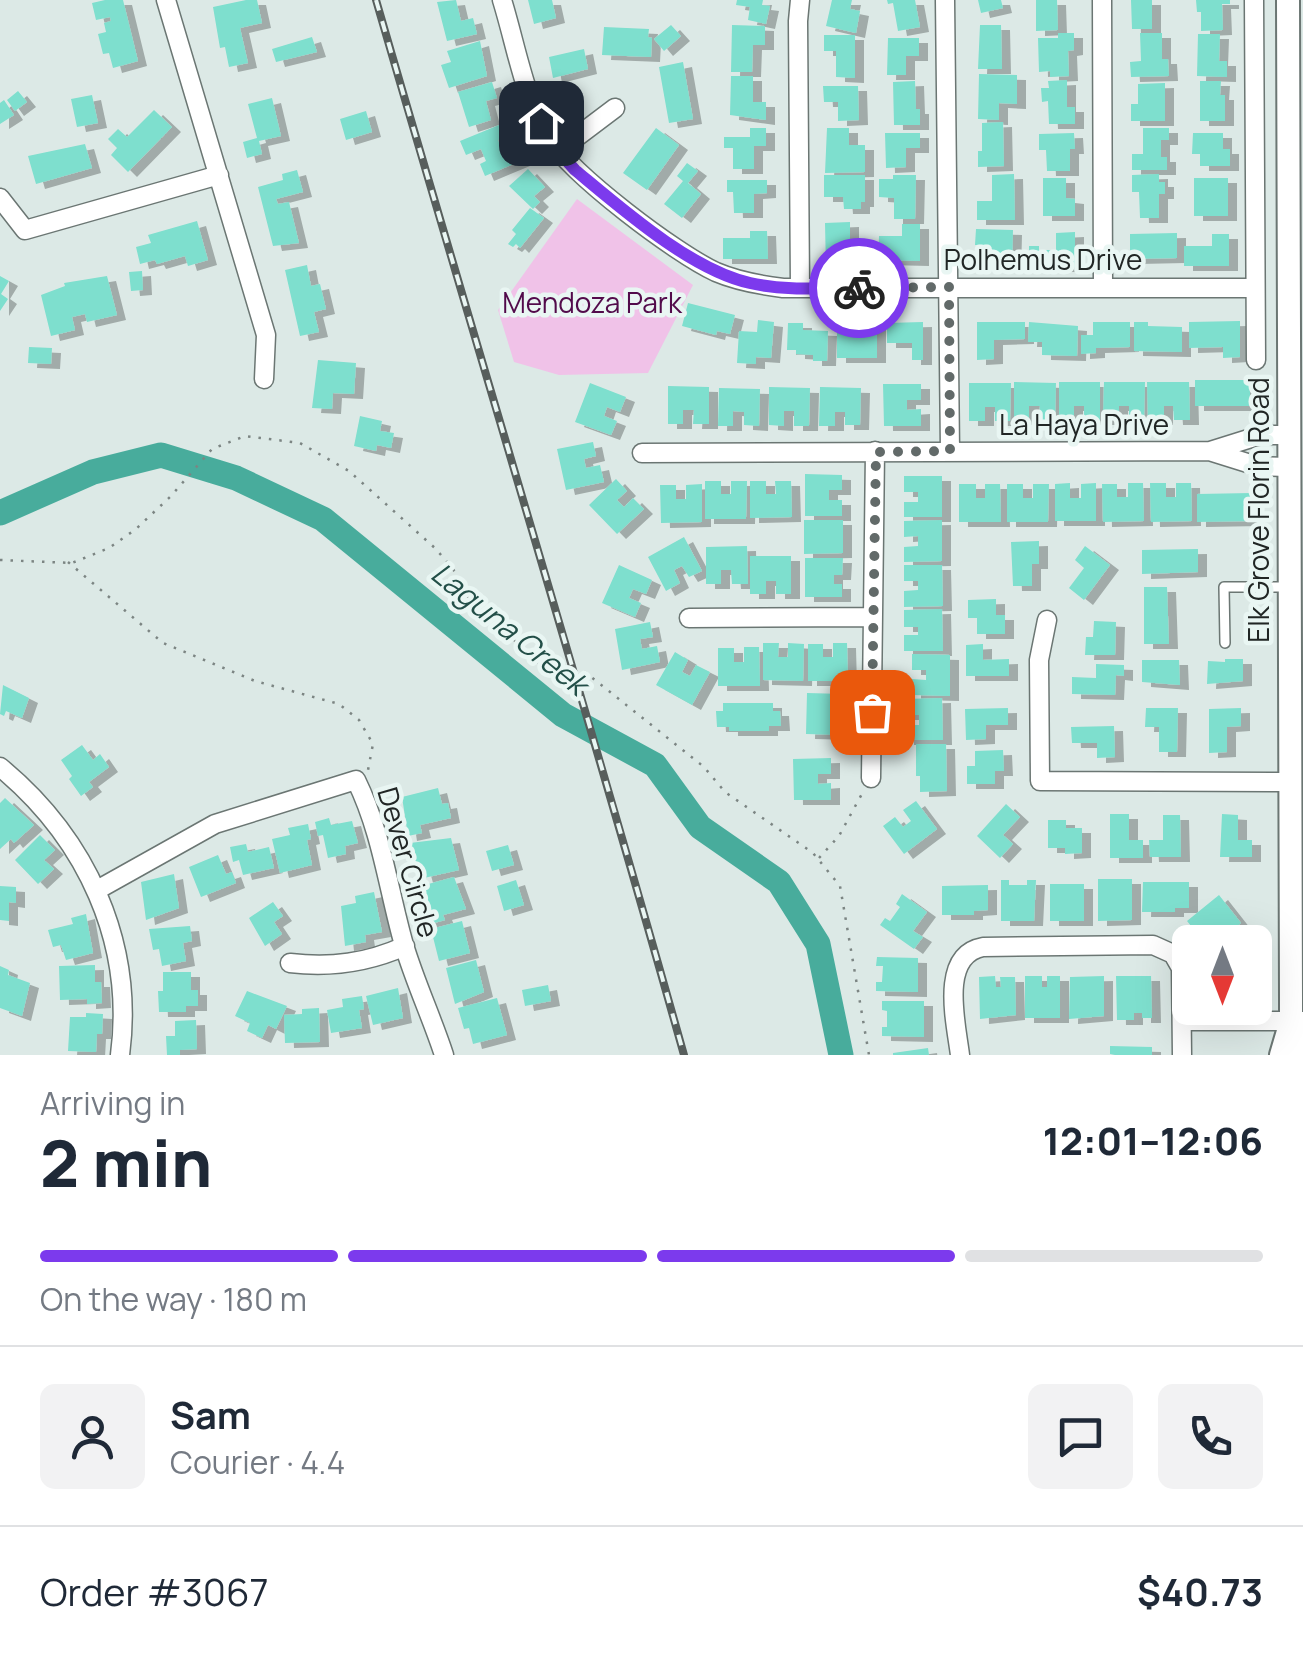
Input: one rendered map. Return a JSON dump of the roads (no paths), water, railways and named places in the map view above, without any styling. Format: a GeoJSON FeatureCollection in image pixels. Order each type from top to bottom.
{"type":"FeatureCollection","features":[{"type":"Feature","properties":{"kind":"main road","name":"Elk Grove Florin Road"},"geometry":{"type":"LineString","coordinates":[[1288,0],[1295,157],[1296,372],[1288,435],[1296,468],[1296,561],[1288,587],[1296,653],[1290,782],[1297,1020],[1302,1055]]}},
{"type":"Feature","properties":{"kind":"main road","name":"Elk Grove Florin Road"},"geometry":{"type":"LineString","coordinates":[[1281,1055],[1297,1020]]}},
{"type":"Feature","properties":{"kind":"street"},"geometry":{"type":"LineString","coordinates":[[166,0],[266,336],[264,379]]}},
{"type":"Feature","properties":{"kind":"street","name":"Polhemus Drive"},"geometry":{"type":"LineString","coordinates":[[502,0],[535,108],[558,151],[588,181],[704,266],[750,283],[800,288],[1255,288]]}},
{"type":"Feature","properties":{"kind":"street"},"geometry":{"type":"LineString","coordinates":[[800,0],[800,288]]}},
{"type":"Feature","properties":{"kind":"street"},"geometry":{"type":"LineString","coordinates":[[945,0],[950,451]]}},
{"type":"Feature","properties":{"kind":"street"},"geometry":{"type":"LineString","coordinates":[[1102,0],[1103,286]]}},
{"type":"Feature","properties":{"kind":"street"},"geometry":{"type":"LineString","coordinates":[[1254,0],[1256,360]]}},
{"type":"Feature","properties":{"kind":"street"},"geometry":{"type":"LineString","coordinates":[[558,151],[615,108]]}},
{"type":"Feature","properties":{"kind":"street"},"geometry":{"type":"LineString","coordinates":[[0,198],[25,230],[219,175]]}},
{"type":"Feature","properties":{"kind":"street"},"geometry":{"type":"LineString","coordinates":[[1209,451],[1260,435],[1288,435]]}},
{"type":"Feature","properties":{"kind":"street","name":"La Haya Drive"},"geometry":{"type":"LineString","coordinates":[[642,453],[1209,451],[1257,466],[1296,468]]}},
{"type":"Feature","properties":{"kind":"street"},"geometry":{"type":"LineString","coordinates":[[871,778],[876,452]]}},
{"type":"Feature","properties":{"kind":"street"},"geometry":{"type":"LineString","coordinates":[[689,618],[873,617]]}},
{"type":"Feature","properties":{"kind":"street"},"geometry":{"type":"LineString","coordinates":[[1047,620],[1039,660],[1040,781],[1290,782]]}},
{"type":"Feature","properties":{"kind":"street"},"geometry":{"type":"LineString","coordinates":[[0,767],[21,784],[65,833],[97,890],[121,974],[120,1055]]}},
{"type":"Feature","properties":{"kind":"street","name":"Dever Circle"},"geometry":{"type":"LineString","coordinates":[[97,890],[215,824],[356,780],[378,833],[405,946],[444,1055]]}},
{"type":"Feature","properties":{"kind":"street"},"geometry":{"type":"LineString","coordinates":[[290,963],[342,964],[374,958],[405,946]]}},
{"type":"Feature","properties":{"kind":"street"},"geometry":{"type":"LineString","coordinates":[[960,1055],[956,970],[962,957],[975,948],[1160,946],[1172,953]]}},
{"type":"Feature","properties":{"kind":"street"},"geometry":{"type":"LineString","coordinates":[[1272,1020],[1297,1020]]}},
{"type":"Feature","properties":{"kind":"street"},"geometry":{"type":"LineString","coordinates":[[1182,1025],[1182,1055]]}},
{"type":"Feature","properties":{"kind":"lane"},"geometry":{"type":"LineString","coordinates":[[1225,643],[1224,587],[1288,587]]}},
{"type":"Feature","properties":{"kind":"waterway","name":"Laguna Creek"},"geometry":{"type":"LineString","coordinates":[[0,513],[93,472],[161,455],[236,478],[323,519],[563,715],[655,765],[700,827],[779,882],[818,944],[841,1055]]}},
{"type":"Feature","properties":{"kind":"railway"},"geometry":{"type":"LineString","coordinates":[[376,0],[684,1055]]}},
{"type":"Feature","properties":{"kind":"park label","name":"Mendoza Park"},"geometry":{"type":"Point","coordinates":[592,302]}}]}
